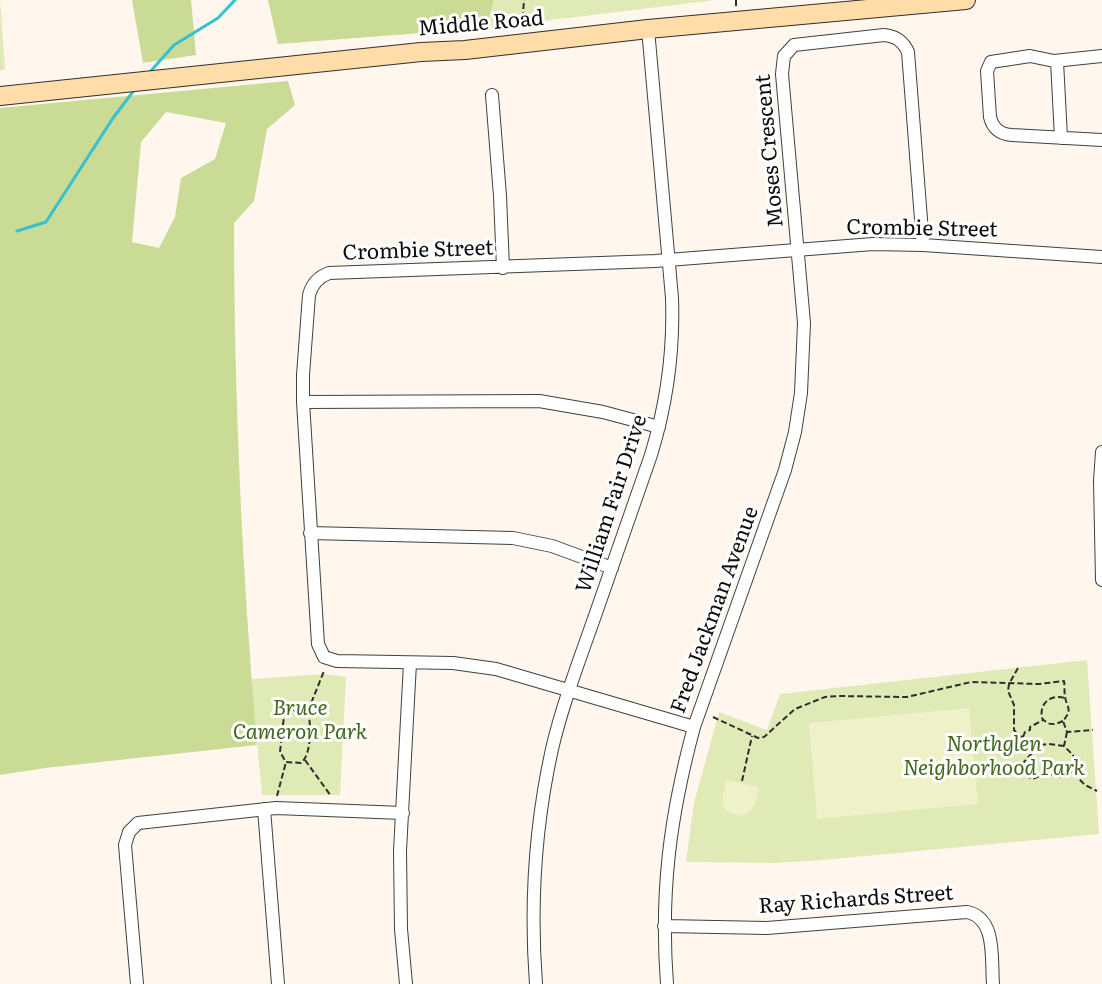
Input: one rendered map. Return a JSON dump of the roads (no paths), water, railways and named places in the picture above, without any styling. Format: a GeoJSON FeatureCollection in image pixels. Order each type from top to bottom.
{"type":"FeatureCollection","features":[{"type":"Feature","properties":{"kind":"street","name":"Middle Road"},"geometry":{"type":"LineString","coordinates":[[0,96],[421,52],[465,50],[966,0]]}},
{"type":"Feature","properties":{"kind":"street","name":"William Fair Drive"},"geometry":{"type":"LineString","coordinates":[[536,984],[533,925],[534,873],[538,832],[553,747],[570,689],[659,427],[669,380],[672,298],[648,30]]}},
{"type":"Feature","properties":{"kind":"street","name":"Moses Crescent"},"geometry":{"type":"LineString","coordinates":[[798,251],[782,74],[784,56],[794,45],[884,35],[901,40],[908,52],[923,245]]}},
{"type":"Feature","properties":{"kind":"street"},"geometry":{"type":"LineString","coordinates":[[1102,56],[1057,61],[1030,56],[991,62],[987,70],[990,117],[996,129],[1005,135],[1102,140]]}},
{"type":"Feature","properties":{"kind":"street"},"geometry":{"type":"LineString","coordinates":[[1057,61],[1061,138]]}},
{"type":"Feature","properties":{"kind":"street"},"geometry":{"type":"LineString","coordinates":[[492,95],[501,196],[503,268]]}},
{"type":"Feature","properties":{"kind":"street","name":"Crombie Street"},"geometry":{"type":"LineString","coordinates":[[694,727],[496,669],[453,663],[337,661],[324,657],[318,644],[303,402],[303,375],[311,287],[322,275],[329,273],[668,260],[873,244],[923,245],[1102,257]]}},
{"type":"Feature","properties":{"kind":"street","name":"Fred Jackman Avenue"},"geometry":{"type":"LineString","coordinates":[[667,984],[664,893],[670,835],[684,765],[694,727],[775,500],[795,432],[801,393],[804,345],[798,251]]}},
{"type":"Feature","properties":{"kind":"street"},"geometry":{"type":"LineString","coordinates":[[303,402],[539,401],[603,412],[659,427]]}},
{"type":"Feature","properties":{"kind":"street"},"geometry":{"type":"LineString","coordinates":[[1102,452],[1100,481],[1102,580]]}},
{"type":"Feature","properties":{"kind":"street"},"geometry":{"type":"LineString","coordinates":[[310,533],[513,538],[552,546],[612,568]]}},
{"type":"Feature","properties":{"kind":"street"},"geometry":{"type":"LineString","coordinates":[[406,984],[400,891],[410,663]]}},
{"type":"Feature","properties":{"kind":"street"},"geometry":{"type":"LineString","coordinates":[[137,984],[125,845],[129,832],[138,823],[264,809],[302,808],[403,813]]}},
{"type":"Feature","properties":{"kind":"street"},"geometry":{"type":"LineString","coordinates":[[264,809],[278,984]]}},
{"type":"Feature","properties":{"kind":"street","name":"Ray Richards Street"},"geometry":{"type":"LineString","coordinates":[[664,926],[767,928],[967,912],[975,914],[986,924],[990,941],[993,984]]}},
{"type":"Feature","properties":{"kind":"waterway"},"geometry":{"type":"LineString","coordinates":[[149,73],[174,45],[218,18],[235,0]]}},
{"type":"Feature","properties":{"kind":"waterway"},"geometry":{"type":"LineString","coordinates":[[17,231],[46,222],[113,118],[135,89]]}},
{"type":"Feature","properties":{"kind":"park label","name":"Bruce Cameron Park"},"geometry":{"type":"Point","coordinates":[300,721]}},
{"type":"Feature","properties":{"kind":"park label","name":"Northglen Neighborhood Park"},"geometry":{"type":"Point","coordinates":[994,757]}}]}
